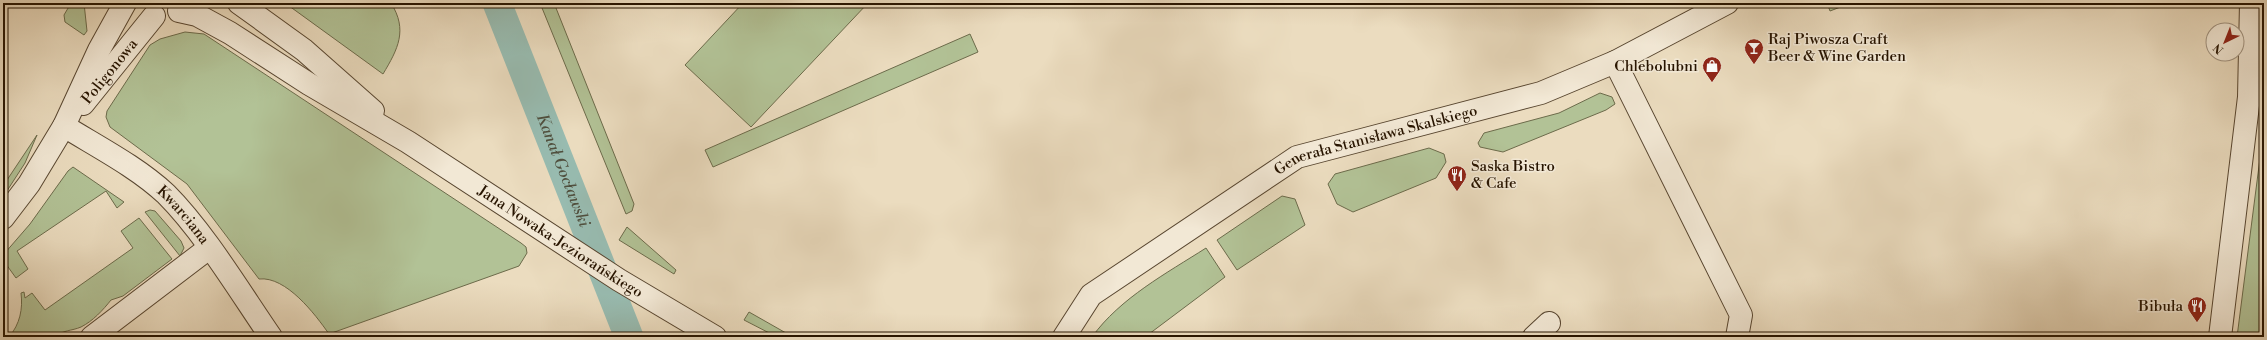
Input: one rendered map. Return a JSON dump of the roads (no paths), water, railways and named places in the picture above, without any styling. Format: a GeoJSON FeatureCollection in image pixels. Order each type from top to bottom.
{"type":"FeatureCollection","features":[{"type":"Feature","properties":{"kind":"street","name":"Poligonowa"},"geometry":{"type":"LineString","coordinates":[[3,218],[29,184],[64,126],[99,50],[125,3]]}},
{"type":"Feature","properties":{"kind":"street"},"geometry":{"type":"LineString","coordinates":[[129,3],[143,13],[154,16],[171,15],[184,7]]}},
{"type":"Feature","properties":{"kind":"street","name":"Jana Nowaka-Jeziorańskiego"},"geometry":{"type":"LineString","coordinates":[[239,3],[304,50],[408,142]]}},
{"type":"Feature","properties":{"kind":"street","name":"Generała Stanisława Skalskiego"},"geometry":{"type":"LineString","coordinates":[[1064,337],[1091,295],[1297,157],[1541,93],[1615,62],[1727,3]]}},
{"type":"Feature","properties":{"kind":"street"},"geometry":{"type":"LineString","coordinates":[[2220,337],[2249,96],[2251,3]]}},
{"type":"Feature","properties":{"kind":"street","name":"Jana Nowaka-Jeziorańskiego"},"geometry":{"type":"LineString","coordinates":[[184,7],[230,33],[309,84],[408,142],[619,280],[715,337]]}},
{"type":"Feature","properties":{"kind":"street","name":"Poligonowa"},"geometry":{"type":"LineString","coordinates":[[64,126],[154,16]]}},
{"type":"Feature","properties":{"kind":"street"},"geometry":{"type":"LineString","coordinates":[[1615,62],[1741,315],[1737,337]]}},
{"type":"Feature","properties":{"kind":"street","name":"Kwarciana"},"geometry":{"type":"LineString","coordinates":[[64,126],[156,186],[178,208],[209,248],[271,337]]}},
{"type":"Feature","properties":{"kind":"street"},"geometry":{"type":"LineString","coordinates":[[92,337],[209,248]]}},
{"type":"Feature","properties":{"kind":"waterway","name":"Kanał Gocławski"},"geometry":{"type":"LineString","coordinates":[[497,3],[629,337]]}},
{"type":"Feature","properties":{"kind":"place","name":"Raj Piwosza Craft Beer & Wine Garden"},"geometry":{"type":"Point","coordinates":[1754,65]}},
{"type":"Feature","properties":{"kind":"place","name":"Chlebolubni"},"geometry":{"type":"Point","coordinates":[1712,83]}},
{"type":"Feature","properties":{"kind":"place","name":"Saska Bistro & Cafe"},"geometry":{"type":"Point","coordinates":[1457,192]}},
{"type":"Feature","properties":{"kind":"place","name":"Bibuła"},"geometry":{"type":"Point","coordinates":[2197,323]}}]}
